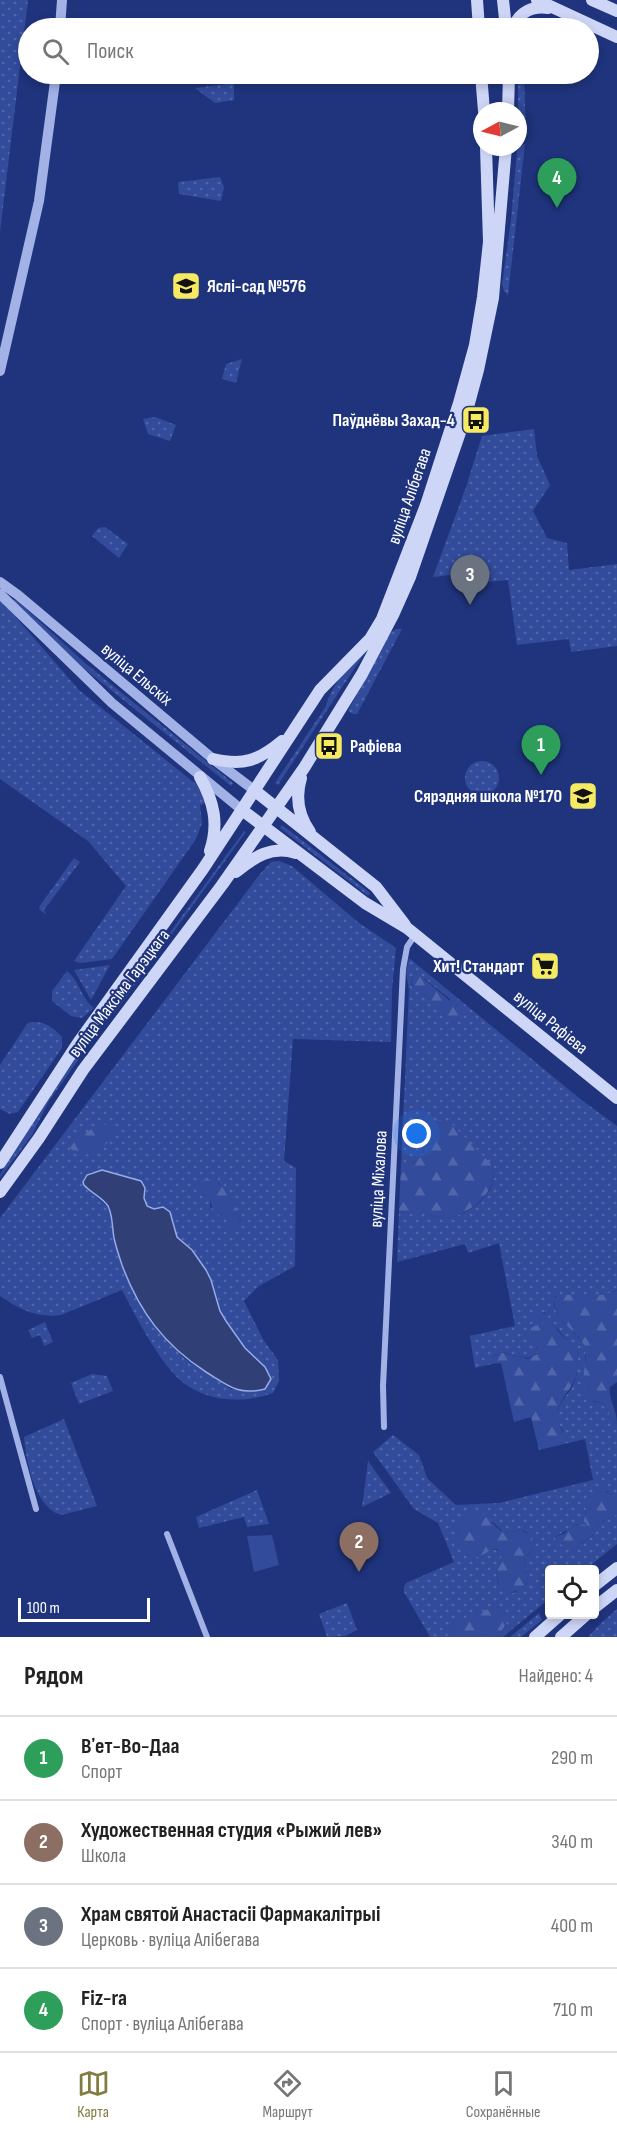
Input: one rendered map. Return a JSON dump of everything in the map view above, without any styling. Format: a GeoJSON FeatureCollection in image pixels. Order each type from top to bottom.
{"type":"FeatureCollection","features":[{"type":"Feature","properties":{"kind":"main road"},"geometry":{"type":"LineString","coordinates":[[477,0],[478,18]]}},
{"type":"Feature","properties":{"kind":"main road"},"geometry":{"type":"LineString","coordinates":[[503,0],[505,18]]}},
{"type":"Feature","properties":{"kind":"main road"},"geometry":{"type":"LineString","coordinates":[[537,0],[575,18]]}},
{"type":"Feature","properties":{"kind":"main road"},"geometry":{"type":"LineString","coordinates":[[592,0],[617,11]]}},
{"type":"Feature","properties":{"kind":"main road"},"geometry":{"type":"LineString","coordinates":[[520,18],[529,10],[545,7],[558,10]]}},
{"type":"Feature","properties":{"kind":"main road"},"geometry":{"type":"LineString","coordinates":[[599,29],[617,37]]}},
{"type":"Feature","properties":{"kind":"main road"},"geometry":{"type":"LineString","coordinates":[[483,84],[484,102]]}},
{"type":"Feature","properties":{"kind":"main road"},"geometry":{"type":"LineString","coordinates":[[508,102],[509,84]]}},
{"type":"Feature","properties":{"kind":"main road","name":"вуліца Алібегава"},"geometry":{"type":"LineString","coordinates":[[242,810],[320,690],[370,639],[382,620],[400,575],[426,505],[475,345],[489,242],[486,156]]}},
{"type":"Feature","properties":{"kind":"main road","name":"вуліца Алібегава"},"geometry":{"type":"LineString","coordinates":[[270,817],[362,674],[410,577],[465,418],[478,370],[493,298],[505,156]]}},
{"type":"Feature","properties":{"kind":"main road"},"geometry":{"type":"LineString","coordinates":[[213,759],[237,763],[255,759],[264,755],[292,733]]}},
{"type":"Feature","properties":{"kind":"main road"},"geometry":{"type":"LineString","coordinates":[[303,768],[297,803],[304,822],[317,841]]}},
{"type":"Feature","properties":{"kind":"main road"},"geometry":{"type":"LineString","coordinates":[[200,777],[208,791],[215,816],[213,842],[203,870]]}},
{"type":"Feature","properties":{"kind":"main road","name":"вуліца Рафіева"},"geometry":{"type":"LineString","coordinates":[[254,790],[270,817],[303,856],[365,903],[411,932],[617,1098]]}},
{"type":"Feature","properties":{"kind":"main road","name":"вуліца Рафіева"},"geometry":{"type":"LineString","coordinates":[[242,810],[270,817],[317,841],[376,887],[411,932]]}},
{"type":"Feature","properties":{"kind":"main road","name":"вуліца Максіма Гарэцкага"},"geometry":{"type":"LineString","coordinates":[[0,1163],[19,1131],[86,1033],[203,870],[242,810]]}},
{"type":"Feature","properties":{"kind":"main road","name":"вуліца Максіма Гарэцкага"},"geometry":{"type":"LineString","coordinates":[[0,1192],[103,1045],[270,817]]}},
{"type":"Feature","properties":{"kind":"main road"},"geometry":{"type":"LineString","coordinates":[[222,885],[257,855],[289,851],[303,856]]}},
{"type":"Feature","properties":{"kind":"main road"},"geometry":{"type":"LineString","coordinates":[[86,1033],[103,1045]]}},
{"type":"Feature","properties":{"kind":"main road"},"geometry":{"type":"LineString","coordinates":[[599,1582],[617,1568]]}},
{"type":"Feature","properties":{"kind":"main road"},"geometry":{"type":"LineString","coordinates":[[599,1604],[617,1590]]}},
{"type":"Feature","properties":{"kind":"main road"},"geometry":{"type":"LineString","coordinates":[[535,1637],[555,1619]]}},
{"type":"Feature","properties":{"kind":"main road"},"geometry":{"type":"LineString","coordinates":[[561,1637],[581,1619]]}},
{"type":"Feature","properties":{"kind":"street"},"geometry":{"type":"LineString","coordinates":[[61,18],[62,0]]}},
{"type":"Feature","properties":{"kind":"street"},"geometry":{"type":"LineString","coordinates":[[0,371],[21,288],[40,194],[55,84]]}},
{"type":"Feature","properties":{"kind":"street","name":"вуліца Ельскіх"},"geometry":{"type":"LineString","coordinates":[[0,582],[213,759],[254,790]]}},
{"type":"Feature","properties":{"kind":"street","name":"вуліца Ельскіх"},"geometry":{"type":"LineString","coordinates":[[0,594],[112,703],[242,810]]}},
{"type":"Feature","properties":{"kind":"street","name":"вуліца Міхалова"},"geometry":{"type":"LineString","coordinates":[[384,1427],[383,1386],[403,969],[411,932]]}},
{"type":"Feature","properties":{"kind":"street"},"geometry":{"type":"LineString","coordinates":[[0,1377],[36,1509]]}},
{"type":"Feature","properties":{"kind":"street"},"geometry":{"type":"LineString","coordinates":[[167,1534],[207,1637]]}},
{"type":"Feature","properties":{"kind":"green space"},"geometry":{"type":"Polygon","coordinates":[[[0,0],[28,0],[26,18],[18,18],[18,83],[0,232],[0,0]]]}},
{"type":"Feature","properties":{"kind":"green space"},"geometry":{"type":"Polygon","coordinates":[[[234,84],[234,100],[215,103],[195,88],[234,84]]]}},
{"type":"Feature","properties":{"kind":"green space"},"geometry":{"type":"Polygon","coordinates":[[[518,84],[524,84],[525,102],[518,102],[518,84]]]}},
{"type":"Feature","properties":{"kind":"green space"},"geometry":{"type":"Polygon","coordinates":[[[517,156],[524,156],[508,295],[502,284],[517,156]]]}},
{"type":"Feature","properties":{"kind":"green space"},"geometry":{"type":"Polygon","coordinates":[[[220,177],[224,187],[221,201],[179,194],[178,182],[220,177]]]}},
{"type":"Feature","properties":{"kind":"green space"},"geometry":{"type":"Polygon","coordinates":[[[242,359],[236,383],[222,379],[226,364],[242,359]]]}},
{"type":"Feature","properties":{"kind":"green space"},"geometry":{"type":"Polygon","coordinates":[[[155,417],[176,425],[170,441],[148,434],[143,419],[155,417]]]}},
{"type":"Feature","properties":{"kind":"green space"},"geometry":{"type":"Polygon","coordinates":[[[534,429],[537,456],[550,485],[533,511],[547,538],[567,543],[569,570],[617,564],[617,646],[571,652],[569,639],[517,645],[508,580],[486,582],[485,571],[433,577],[482,436],[534,429]]]}},
{"type":"Feature","properties":{"kind":"green space"},"geometry":{"type":"Polygon","coordinates":[[[105,527],[128,544],[119,558],[92,536],[98,528],[105,527]]]}},
{"type":"Feature","properties":{"kind":"green space"},"geometry":{"type":"Polygon","coordinates":[[[0,599],[79,690],[197,785],[206,803],[200,805],[202,823],[196,839],[112,959],[80,963],[74,961],[126,886],[88,841],[0,779],[0,599]]]}},
{"type":"Feature","properties":{"kind":"green space"},"geometry":{"type":"Polygon","coordinates":[[[15,599],[85,663],[233,783],[231,786],[82,667],[12,601],[15,599]]]}},
{"type":"Feature","properties":{"kind":"green space"},"geometry":{"type":"Polygon","coordinates":[[[396,629],[402,629],[357,714],[353,714],[348,711],[390,633],[396,629]]]}},
{"type":"Feature","properties":{"kind":"green space"},"geometry":{"type":"Polygon","coordinates":[[[365,652],[278,785],[275,783],[326,706],[341,676],[365,652]]]}},
{"type":"Feature","properties":{"kind":"green space"},"geometry":{"type":"Polygon","coordinates":[[[482,761],[494,766],[499,778],[494,790],[482,795],[470,790],[465,778],[470,766],[482,761]]]}},
{"type":"Feature","properties":{"kind":"green space"},"geometry":{"type":"Polygon","coordinates":[[[282,825],[369,892],[370,895],[280,828],[282,825]]]}},
{"type":"Feature","properties":{"kind":"green space"},"geometry":{"type":"Polygon","coordinates":[[[244,831],[246,832],[114,1014],[112,1012],[244,831]]]}},
{"type":"Feature","properties":{"kind":"green space"},"geometry":{"type":"Polygon","coordinates":[[[74,858],[80,862],[44,910],[47,915],[39,907],[74,858]]]}},
{"type":"Feature","properties":{"kind":"green space"},"geometry":{"type":"Polygon","coordinates":[[[279,861],[292,866],[359,923],[396,948],[391,1042],[293,1039],[284,1161],[296,1168],[295,1266],[259,1286],[244,1301],[264,1341],[278,1360],[279,1381],[273,1393],[237,1400],[201,1393],[180,1380],[148,1338],[122,1290],[61,1315],[52,1316],[29,1312],[0,1296],[0,1218],[271,862],[279,861]],[[91,1172],[84,1178],[86,1188],[108,1207],[121,1263],[133,1290],[159,1332],[185,1359],[231,1389],[259,1390],[254,1357],[245,1348],[220,1311],[211,1280],[192,1250],[177,1237],[172,1216],[163,1207],[152,1208],[144,1203],[145,1193],[141,1181],[91,1172]],[[218,1182],[211,1195],[210,1207],[241,1221],[228,1195],[218,1182]]]}},
{"type":"Feature","properties":{"kind":"green space"},"geometry":{"type":"Polygon","coordinates":[[[409,958],[579,1098],[617,1126],[617,1290],[605,1295],[555,1296],[554,1303],[559,1316],[586,1348],[584,1377],[593,1402],[602,1403],[617,1424],[617,1496],[607,1491],[596,1494],[586,1508],[587,1525],[577,1524],[555,1537],[582,1544],[594,1534],[600,1523],[617,1514],[617,1544],[591,1565],[545,1565],[545,1602],[503,1637],[497,1637],[506,1626],[499,1607],[461,1621],[452,1627],[447,1637],[430,1637],[404,1592],[404,1587],[406,1583],[454,1562],[438,1523],[414,1509],[373,1452],[393,1435],[419,1455],[427,1478],[456,1505],[499,1503],[593,1480],[585,1439],[560,1445],[563,1430],[556,1420],[559,1407],[576,1377],[578,1348],[564,1337],[544,1312],[534,1315],[537,1322],[536,1326],[532,1327],[533,1344],[536,1345],[538,1351],[534,1355],[525,1358],[500,1352],[494,1355],[492,1364],[475,1368],[470,1336],[515,1326],[499,1243],[468,1253],[465,1244],[397,1262],[399,1211],[445,1218],[464,1213],[488,1192],[494,1174],[492,1165],[427,1122],[422,1116],[414,1116],[412,1132],[416,1143],[423,1147],[424,1154],[412,1164],[401,1164],[409,990],[406,972],[409,958]],[[416,972],[412,977],[413,988],[435,1004],[445,1016],[450,999],[416,972]],[[493,1522],[457,1529],[458,1538],[477,1557],[492,1549],[499,1551],[502,1558],[496,1571],[498,1584],[512,1593],[522,1589],[528,1581],[524,1559],[533,1550],[527,1532],[521,1530],[504,1533],[493,1522]]]}},
{"type":"Feature","properties":{"kind":"green space"},"geometry":{"type":"Polygon","coordinates":[[[110,965],[91,1000],[74,970],[110,965]]]}},
{"type":"Feature","properties":{"kind":"green space"},"geometry":{"type":"Polygon","coordinates":[[[67,971],[94,1008],[82,1018],[71,1016],[52,1001],[52,991],[67,971]]]}},
{"type":"Feature","properties":{"kind":"green space"},"geometry":{"type":"Polygon","coordinates":[[[419,972],[424,979],[462,1011],[463,1015],[458,1020],[451,1022],[426,996],[414,990],[411,982],[414,973],[419,972]]]}},
{"type":"Feature","properties":{"kind":"green space"},"geometry":{"type":"Polygon","coordinates":[[[31,1022],[48,1025],[55,1030],[62,1037],[62,1048],[18,1112],[10,1114],[0,1109],[0,1065],[27,1024],[31,1022]]]}},
{"type":"Feature","properties":{"kind":"green space"},"geometry":{"type":"Polygon","coordinates":[[[78,1058],[49,1101],[32,1135],[0,1178],[29,1123],[74,1059],[78,1058]]]}},
{"type":"Feature","properties":{"kind":"green space"},"geometry":{"type":"Polygon","coordinates":[[[420,1114],[427,1122],[441,1120],[450,1122],[492,1165],[494,1174],[488,1192],[473,1207],[463,1213],[442,1218],[399,1211],[401,1164],[412,1164],[424,1154],[423,1147],[416,1143],[412,1132],[414,1116],[420,1114]]]}},
{"type":"Feature","properties":{"kind":"green space"},"geometry":{"type":"Polygon","coordinates":[[[100,1124],[114,1126],[114,1137],[98,1151],[82,1156],[70,1148],[76,1139],[100,1124]]]}},
{"type":"Feature","properties":{"kind":"green space"},"geometry":{"type":"Polygon","coordinates":[[[206,1179],[218,1183],[231,1198],[241,1226],[232,1231],[227,1228],[226,1219],[216,1213],[212,1207],[210,1195],[202,1195],[197,1188],[197,1183],[206,1179]]]}},
{"type":"Feature","properties":{"kind":"green space"},"geometry":{"type":"Polygon","coordinates":[[[617,1290],[617,1382],[610,1387],[610,1392],[617,1424],[602,1403],[592,1401],[587,1397],[584,1385],[586,1348],[561,1319],[554,1306],[554,1298],[558,1295],[605,1295],[617,1290]]]}},
{"type":"Feature","properties":{"kind":"green space"},"geometry":{"type":"Polygon","coordinates":[[[537,1310],[546,1315],[562,1336],[578,1348],[576,1378],[557,1414],[563,1434],[560,1445],[539,1450],[531,1417],[514,1422],[501,1363],[492,1364],[494,1356],[500,1352],[528,1359],[537,1354],[538,1348],[530,1342],[528,1333],[530,1328],[537,1325],[534,1315],[537,1310]]]}},
{"type":"Feature","properties":{"kind":"green space"},"geometry":{"type":"Polygon","coordinates":[[[45,1322],[53,1342],[44,1346],[40,1335],[32,1338],[28,1330],[45,1322]]]}},
{"type":"Feature","properties":{"kind":"green space"},"geometry":{"type":"Polygon","coordinates":[[[92,1374],[107,1376],[113,1391],[79,1404],[71,1383],[92,1374]]]}},
{"type":"Feature","properties":{"kind":"green space"},"geometry":{"type":"Polygon","coordinates":[[[64,1419],[97,1506],[61,1515],[44,1503],[38,1493],[29,1470],[24,1437],[64,1419]]]}},
{"type":"Feature","properties":{"kind":"green space"},"geometry":{"type":"Polygon","coordinates":[[[368,1461],[391,1493],[362,1507],[368,1461]]]}},
{"type":"Feature","properties":{"kind":"green space"},"geometry":{"type":"Polygon","coordinates":[[[604,1489],[609,1494],[617,1496],[617,1514],[600,1523],[594,1534],[578,1547],[566,1547],[555,1542],[555,1537],[565,1533],[571,1524],[587,1525],[584,1519],[588,1499],[604,1489]]]}},
{"type":"Feature","properties":{"kind":"green space"},"geometry":{"type":"Polygon","coordinates":[[[257,1490],[269,1524],[247,1527],[244,1517],[199,1528],[196,1517],[257,1490]]]}},
{"type":"Feature","properties":{"kind":"green space"},"geometry":{"type":"Polygon","coordinates":[[[470,1511],[485,1515],[504,1533],[521,1530],[530,1535],[534,1548],[524,1559],[528,1581],[521,1590],[508,1593],[499,1586],[496,1571],[502,1558],[497,1549],[474,1557],[460,1547],[458,1526],[464,1515],[470,1511]]]}},
{"type":"Feature","properties":{"kind":"green space"},"geometry":{"type":"Polygon","coordinates":[[[272,1535],[279,1565],[254,1572],[247,1536],[272,1535]]]}},
{"type":"Feature","properties":{"kind":"green space"},"geometry":{"type":"Polygon","coordinates":[[[347,1603],[357,1630],[345,1636],[327,1637],[319,1614],[347,1603]]]}},
{"type":"Feature","properties":{"kind":"green space"},"geometry":{"type":"Polygon","coordinates":[[[494,1607],[501,1608],[508,1614],[507,1623],[497,1637],[447,1637],[454,1625],[460,1621],[494,1607]]]}},
{"type":"Feature","properties":{"kind":"green space"},"geometry":{"type":"Polygon","coordinates":[[[617,1609],[617,1637],[588,1637],[598,1626],[617,1609]]]}},
{"type":"Feature","properties":{"kind":"green space"},"geometry":{"type":"Polygon","coordinates":[[[539,1613],[542,1620],[521,1637],[510,1637],[539,1613]]]}},
{"type":"Feature","properties":{"kind":"shaded area"},"geometry":{"type":"Polygon","coordinates":[[[102,1170],[141,1181],[145,1188],[144,1198],[147,1206],[154,1209],[163,1207],[170,1212],[177,1237],[192,1250],[206,1270],[220,1311],[226,1321],[245,1348],[265,1367],[271,1379],[265,1389],[247,1391],[227,1385],[191,1362],[155,1326],[136,1297],[122,1265],[108,1206],[84,1185],[83,1182],[87,1175],[102,1170]]]}},
{"type":"Feature","properties":{"kind":"place","name":"Fiz-ra"},"geometry":{"type":"Point","coordinates":[557,208]}},
{"type":"Feature","properties":{"kind":"place","name":"Яслі-сад №576"},"geometry":{"type":"Point","coordinates":[186,286]}},
{"type":"Feature","properties":{"kind":"place","name":"Паўднёвы Захад-4"},"geometry":{"type":"Point","coordinates":[476,420]}},
{"type":"Feature","properties":{"kind":"place","name":"Храм святой Анастасіі Фармакалітрыі"},"geometry":{"type":"Point","coordinates":[470,605]}},
{"type":"Feature","properties":{"kind":"place","name":"Рафіева"},"geometry":{"type":"Point","coordinates":[329,746]}},
{"type":"Feature","properties":{"kind":"place","name":"Вʼет-Во-Даа"},"geometry":{"type":"Point","coordinates":[541,775]}},
{"type":"Feature","properties":{"kind":"place","name":"Сярэдняя школа №170"},"geometry":{"type":"Point","coordinates":[583,796]}},
{"type":"Feature","properties":{"kind":"place","name":"Хит! Стандарт"},"geometry":{"type":"Point","coordinates":[545,966]}},
{"type":"Feature","properties":{"kind":"place","name":"Художественная студия «Рыжий лев»"},"geometry":{"type":"Point","coordinates":[359,1572]}}]}
